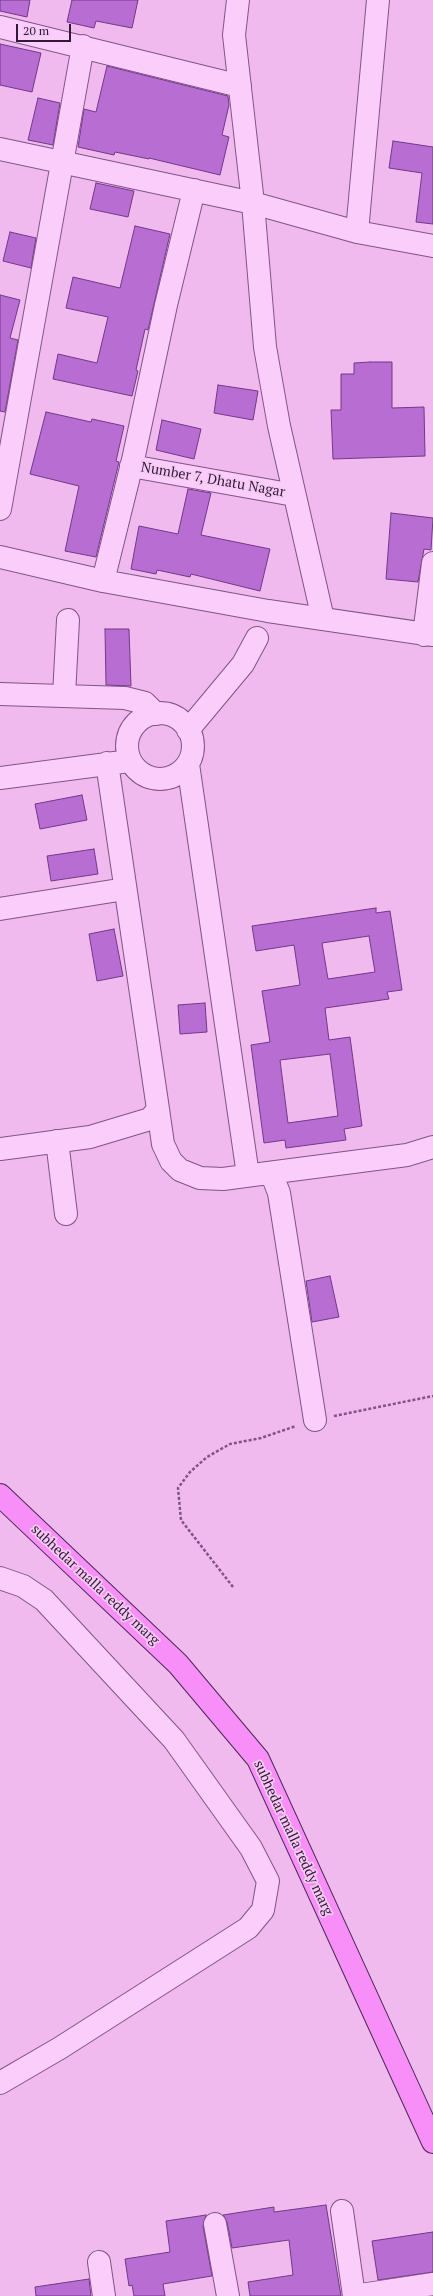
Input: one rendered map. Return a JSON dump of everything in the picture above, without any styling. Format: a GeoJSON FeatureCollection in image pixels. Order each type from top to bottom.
{"type":"FeatureCollection","features":[{"type":"Feature","properties":{"kind":"main road","name":"subhedar malla reddy marg"},"geometry":{"type":"LineString","coordinates":[[0,1495],[178,1664],[258,1759],[431,2134]]}},
{"type":"Feature","properties":{"kind":"street"},"geometry":{"type":"LineString","coordinates":[[238,0],[234,35],[253,203],[266,347],[279,426],[323,619]]}},
{"type":"Feature","properties":{"kind":"street"},"geometry":{"type":"LineString","coordinates":[[357,232],[378,0]]}},
{"type":"Feature","properties":{"kind":"street"},"geometry":{"type":"LineString","coordinates":[[0,27],[83,46],[240,86]]}},
{"type":"Feature","properties":{"kind":"street"},"geometry":{"type":"LineString","coordinates":[[0,509],[83,46]]}},
{"type":"Feature","properties":{"kind":"street"},"geometry":{"type":"LineString","coordinates":[[0,149],[253,203],[357,232],[433,246]]}},
{"type":"Feature","properties":{"kind":"street"},"geometry":{"type":"LineString","coordinates":[[103,581],[131,466],[194,190]]}},
{"type":"Feature","properties":{"kind":"street","name":"Number 7, Dhatu Nagar"},"geometry":{"type":"LineString","coordinates":[[131,466],[294,495]]}},
{"type":"Feature","properties":{"kind":"street"},"geometry":{"type":"LineString","coordinates":[[0,557],[103,581],[323,619],[428,635],[433,563]]}},
{"type":"Feature","properties":{"kind":"street"},"geometry":{"type":"LineString","coordinates":[[64,696],[68,620]]}},
{"type":"Feature","properties":{"kind":"street"},"geometry":{"type":"LineString","coordinates":[[188,730],[243,664],[257,638]]}},
{"type":"Feature","properties":{"kind":"street"},"geometry":{"type":"LineString","coordinates":[[0,694],[136,699],[145,703],[156,714]]}},
{"type":"Feature","properties":{"kind":"street"},"geometry":{"type":"LineString","coordinates":[[156,714],[166,714],[176,718],[188,730],[192,743],[192,753],[188,764],[180,772],[170,778],[159,779],[148,777],[138,771],[131,762],[127,751],[127,740],[131,730],[137,722],[146,716],[156,714]]}},
{"type":"Feature","properties":{"kind":"street"},"geometry":{"type":"LineString","coordinates":[[0,778],[106,763],[131,762]]}},
{"type":"Feature","properties":{"kind":"street"},"geometry":{"type":"LineString","coordinates":[[106,763],[163,1144],[171,1161],[180,1170],[200,1178],[223,1179],[408,1155],[433,1147]]}},
{"type":"Feature","properties":{"kind":"street"},"geometry":{"type":"LineString","coordinates":[[188,764],[258,1174]]}},
{"type":"Feature","properties":{"kind":"street"},"geometry":{"type":"LineString","coordinates":[[0,909],[125,889]]}},
{"type":"Feature","properties":{"kind":"street"},"geometry":{"type":"LineString","coordinates":[[0,1149],[90,1137],[150,1119],[158,1109]]}},
{"type":"Feature","properties":{"kind":"street"},"geometry":{"type":"LineString","coordinates":[[57,1141],[66,1214]]}},
{"type":"Feature","properties":{"kind":"street"},"geometry":{"type":"LineString","coordinates":[[258,1174],[274,1180],[280,1193],[315,1420]]}},
{"type":"Feature","properties":{"kind":"street"},"geometry":{"type":"LineString","coordinates":[[0,1578],[23,1586],[44,1600],[174,1740],[251,1848],[268,1881],[262,1910],[248,1928],[60,2048],[0,2083]]}},
{"type":"Feature","properties":{"kind":"street"},"geometry":{"type":"LineString","coordinates":[[342,2210],[354,2296],[433,2284]]}},
{"type":"Feature","properties":{"kind":"street"},"geometry":{"type":"LineString","coordinates":[[215,2224],[228,2296]]}},
{"type":"Feature","properties":{"kind":"street"},"geometry":{"type":"LineString","coordinates":[[99,2262],[104,2296]]}},
{"type":"Feature","properties":{"kind":"path"},"geometry":{"type":"LineString","coordinates":[[233,1587],[181,1520],[178,1488],[190,1472],[207,1456],[230,1444],[261,1438],[315,1420],[433,1396]]}},
{"type":"Feature","properties":{"kind":"building"},"geometry":{"type":"Polygon","coordinates":[[[0,0],[30,0],[27,17],[0,11],[0,0]]]}},
{"type":"Feature","properties":{"kind":"building"},"geometry":{"type":"Polygon","coordinates":[[[72,0],[138,0],[132,28],[96,21],[94,28],[67,22],[72,0]]]}},
{"type":"Feature","properties":{"kind":"building"},"geometry":{"type":"Polygon","coordinates":[[[0,44],[41,53],[32,92],[0,85],[0,44]]]}},
{"type":"Feature","properties":{"kind":"building"},"geometry":{"type":"Polygon","coordinates":[[[107,66],[228,96],[229,105],[222,135],[229,137],[220,175],[149,158],[115,152],[114,155],[78,147],[84,109],[96,112],[107,66]]]}},
{"type":"Feature","properties":{"kind":"building"},"geometry":{"type":"Polygon","coordinates":[[[38,98],[60,103],[53,145],[28,140],[38,98]]]}},
{"type":"Feature","properties":{"kind":"building"},"geometry":{"type":"Polygon","coordinates":[[[393,141],[433,147],[433,224],[416,222],[422,173],[389,168],[393,141]]]}},
{"type":"Feature","properties":{"kind":"building"},"geometry":{"type":"Polygon","coordinates":[[[96,183],[134,191],[128,217],[90,209],[96,183]]]}},
{"type":"Feature","properties":{"kind":"building"},"geometry":{"type":"Polygon","coordinates":[[[135,226],[170,234],[148,330],[145,329],[132,396],[53,379],[58,354],[97,363],[108,317],[66,308],[73,277],[120,288],[135,226]]]}},
{"type":"Feature","properties":{"kind":"building"},"geometry":{"type":"Polygon","coordinates":[[[10,232],[36,238],[31,268],[3,261],[10,232]]]}},
{"type":"Feature","properties":{"kind":"building"},"geometry":{"type":"Polygon","coordinates":[[[0,295],[20,300],[10,338],[18,340],[5,412],[0,411],[0,295]]]}},
{"type":"Feature","properties":{"kind":"building"},"geometry":{"type":"Polygon","coordinates":[[[392,362],[392,408],[424,407],[425,456],[333,459],[331,410],[341,410],[341,374],[354,374],[354,363],[392,362]]]}},
{"type":"Feature","properties":{"kind":"building"},"geometry":{"type":"Polygon","coordinates":[[[218,385],[258,391],[253,420],[214,413],[218,385]]]}},
{"type":"Feature","properties":{"kind":"building"},"geometry":{"type":"Polygon","coordinates":[[[46,412],[91,422],[92,419],[124,426],[116,461],[119,462],[96,557],[65,551],[79,486],[30,474],[46,412]]]}},
{"type":"Feature","properties":{"kind":"building"},"geometry":{"type":"Polygon","coordinates":[[[162,420],[201,429],[194,459],[156,450],[162,420]]]}},
{"type":"Feature","properties":{"kind":"building"},"geometry":{"type":"Polygon","coordinates":[[[188,489],[211,493],[201,535],[270,549],[260,591],[191,574],[190,577],[157,570],[156,574],[131,569],[139,526],[178,534],[188,489]]]}},
{"type":"Feature","properties":{"kind":"building"},"geometry":{"type":"Polygon","coordinates":[[[391,513],[433,518],[431,550],[424,549],[418,582],[386,579],[391,513]]]}},
{"type":"Feature","properties":{"kind":"building"},"geometry":{"type":"Polygon","coordinates":[[[105,629],[129,629],[131,686],[106,685],[105,629]]]}},
{"type":"Feature","properties":{"kind":"building"},"geometry":{"type":"Polygon","coordinates":[[[82,795],[87,820],[40,829],[35,804],[82,795]]]}},
{"type":"Feature","properties":{"kind":"building"},"geometry":{"type":"Polygon","coordinates":[[[94,849],[98,874],[51,881],[47,856],[94,849]]]}},
{"type":"Feature","properties":{"kind":"building"},"geometry":{"type":"Polygon","coordinates":[[[376,908],[376,913],[390,911],[402,990],[387,992],[389,999],[325,1008],[329,1040],[350,1037],[362,1126],[344,1129],[346,1140],[286,1148],[285,1140],[264,1143],[251,1045],[270,1042],[262,991],[300,985],[294,945],[256,951],[252,926],[376,908]],[[369,936],[322,943],[328,979],[375,972],[369,936]],[[330,1054],[280,1060],[288,1123],[338,1116],[330,1054]]]}},
{"type":"Feature","properties":{"kind":"building"},"geometry":{"type":"Polygon","coordinates":[[[114,929],[123,976],[97,981],[89,934],[114,929]]]}},
{"type":"Feature","properties":{"kind":"building"},"geometry":{"type":"Polygon","coordinates":[[[205,1003],[207,1032],[180,1034],[178,1005],[205,1003]]]}},
{"type":"Feature","properties":{"kind":"building"},"geometry":{"type":"Polygon","coordinates":[[[330,1276],[339,1317],[312,1322],[306,1281],[330,1276]]]}},
{"type":"Feature","properties":{"kind":"building"},"geometry":{"type":"Polygon","coordinates":[[[326,2205],[341,2296],[250,2296],[248,2282],[293,2275],[289,2240],[232,2248],[227,2222],[223,2215],[274,2207],[274,2212],[326,2205]]]}},
{"type":"Feature","properties":{"kind":"building"},"geometry":{"type":"Polygon","coordinates":[[[206,2215],[203,2226],[212,2276],[163,2284],[165,2296],[134,2296],[132,2285],[129,2286],[125,2259],[170,2252],[166,2221],[206,2215]]]}},
{"type":"Feature","properties":{"kind":"building"},"geometry":{"type":"Polygon","coordinates":[[[433,2232],[433,2272],[378,2280],[372,2241],[433,2232]]]}},
{"type":"Feature","properties":{"kind":"building"},"geometry":{"type":"Polygon","coordinates":[[[89,2279],[91,2296],[36,2296],[35,2287],[89,2279]]]}}]}
